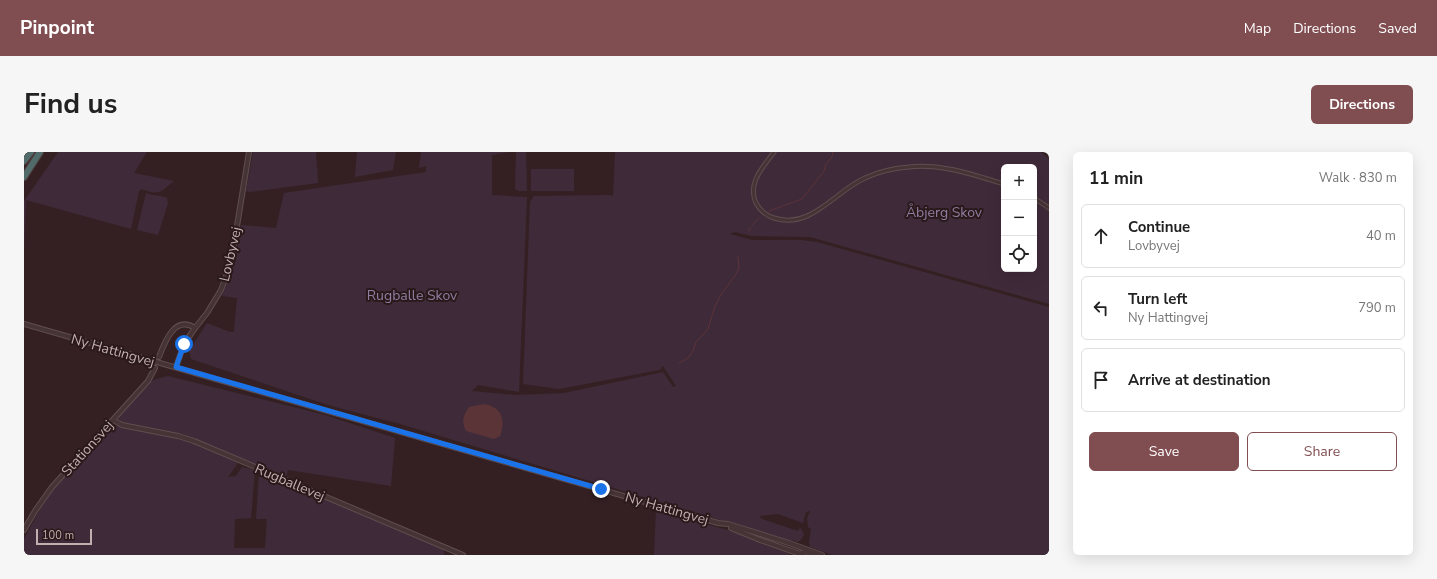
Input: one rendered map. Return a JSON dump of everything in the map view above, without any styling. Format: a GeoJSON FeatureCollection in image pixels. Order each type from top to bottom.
{"type":"FeatureCollection","features":[{"type":"Feature","properties":{"kind":"highway"},"geometry":{"type":"LineString","coordinates":[[24,161],[30,152]]}},
{"type":"Feature","properties":{"kind":"highway"},"geometry":{"type":"LineString","coordinates":[[24,177],[40,152]]}},
{"type":"Feature","properties":{"kind":"street","name":"Lovbyvej"},"geometry":{"type":"LineString","coordinates":[[176,367],[184,344],[207,313],[221,290],[228,271],[233,251],[249,152]]}},
{"type":"Feature","properties":{"kind":"street"},"geometry":{"type":"LineString","coordinates":[[774,152],[757,174],[753,184],[756,203],[762,211],[780,220],[791,221],[802,219],[819,210],[842,191],[865,178],[891,170],[909,167],[937,167],[1001,183]]}},
{"type":"Feature","properties":{"kind":"street"},"geometry":{"type":"LineString","coordinates":[[1037,200],[1049,208]]}},
{"type":"Feature","properties":{"kind":"street"},"geometry":{"type":"LineString","coordinates":[[159,357],[163,344],[178,325],[184,323],[195,328]]}},
{"type":"Feature","properties":{"kind":"street","name":"Ny Hattingvej"},"geometry":{"type":"LineString","coordinates":[[24,324],[734,526],[802,547],[822,555]]}},
{"type":"Feature","properties":{"kind":"street","name":"Stationsvej"},"geometry":{"type":"LineString","coordinates":[[24,530],[35,510],[52,487],[148,382],[155,368]]}},
{"type":"Feature","properties":{"kind":"street","name":"Rugballevej"},"geometry":{"type":"LineString","coordinates":[[113,420],[122,425],[178,436],[194,441],[463,555]]}},
{"type":"Feature","properties":{"kind":"street"},"geometry":{"type":"LineString","coordinates":[[718,522],[800,555]]}},
{"type":"Feature","properties":{"kind":"street"},"geometry":{"type":"LineString","coordinates":[[800,555],[802,547]]}},
{"type":"Feature","properties":{"kind":"street"},"geometry":{"type":"LineString","coordinates":[[800,555],[805,552],[813,555]]}},
{"type":"Feature","properties":{"kind":"green space"},"geometry":{"type":"Polygon","coordinates":[[[58,152],[147,152],[134,173],[174,181],[160,192],[152,192],[142,189],[139,191],[131,229],[26,200],[24,251],[24,201],[58,152]]]}},
{"type":"Feature","properties":{"kind":"green space"},"geometry":{"type":"Polygon","coordinates":[[[253,152],[316,152],[318,183],[250,192],[246,191],[253,152]]]}},
{"type":"Feature","properties":{"kind":"green space"},"geometry":{"type":"Polygon","coordinates":[[[357,152],[396,152],[393,170],[355,177],[357,152]]]}},
{"type":"Feature","properties":{"kind":"green space"},"geometry":{"type":"Polygon","coordinates":[[[421,152],[509,152],[492,155],[492,195],[527,197],[519,392],[478,385],[472,391],[517,395],[564,393],[663,372],[673,387],[676,386],[663,366],[660,370],[559,389],[523,384],[530,202],[534,196],[613,196],[616,152],[1041,152],[1049,159],[1049,304],[810,237],[752,236],[735,232],[730,234],[752,240],[801,240],[817,242],[1049,307],[1049,555],[832,555],[810,547],[809,542],[811,529],[808,527],[807,519],[810,511],[806,512],[803,523],[778,514],[759,516],[762,519],[798,531],[800,528],[804,535],[800,541],[790,541],[400,424],[328,405],[191,359],[189,351],[207,323],[230,332],[234,332],[237,298],[222,296],[235,263],[241,225],[276,228],[284,193],[426,172],[426,166],[419,168],[421,152]]]}},
{"type":"Feature","properties":{"kind":"green space"},"geometry":{"type":"Polygon","coordinates":[[[516,152],[526,152],[527,191],[519,191],[515,189],[516,152]]]}},
{"type":"Feature","properties":{"kind":"green space"},"geometry":{"type":"Polygon","coordinates":[[[531,169],[574,169],[574,191],[531,191],[531,169]]]}},
{"type":"Feature","properties":{"kind":"green space"},"geometry":{"type":"Polygon","coordinates":[[[146,193],[167,198],[168,203],[158,235],[137,230],[146,193]]]}},
{"type":"Feature","properties":{"kind":"green space"},"geometry":{"type":"Polygon","coordinates":[[[168,376],[325,415],[395,438],[391,486],[288,470],[286,477],[193,439],[120,422],[118,416],[153,380],[168,376]]]}},
{"type":"Feature","properties":{"kind":"green space"},"geometry":{"type":"Polygon","coordinates":[[[112,425],[190,441],[238,463],[228,477],[236,476],[242,467],[255,470],[251,518],[235,519],[234,548],[265,548],[267,519],[256,519],[259,472],[444,549],[444,555],[24,555],[24,539],[39,511],[55,487],[112,425]]]}},
{"type":"Feature","properties":{"kind":"green space"},"geometry":{"type":"Polygon","coordinates":[[[656,511],[739,533],[752,540],[790,555],[654,555],[656,511]]]}},
{"type":"Feature","properties":{"kind":"shaded area"},"geometry":{"type":"Polygon","coordinates":[[[484,404],[495,408],[501,415],[503,425],[502,430],[500,436],[494,439],[466,431],[463,421],[469,407],[484,404]]]}},
{"type":"Feature","properties":{"kind":"waterway"},"geometry":{"type":"LineString","coordinates":[[769,211],[802,199],[824,171],[826,164],[832,157],[833,152]]}},
{"type":"Feature","properties":{"kind":"waterway"},"geometry":{"type":"LineString","coordinates":[[752,225],[759,218]]}},
{"type":"Feature","properties":{"kind":"waterway"},"geometry":{"type":"LineString","coordinates":[[749,231],[751,228]]}},
{"type":"Feature","properties":{"kind":"waterway"},"geometry":{"type":"LineString","coordinates":[[679,363],[688,358],[693,351],[696,342],[708,329],[715,306],[739,268],[738,257]]}},
{"type":"Feature","properties":{"kind":"route"},"geometry":{"type":"LineString","coordinates":[[184,344],[176,367],[601,489]]}},
{"type":"Feature","properties":{"kind":"park label","name":"Åbjerg Skov"},"geometry":{"type":"Point","coordinates":[944,212]}},
{"type":"Feature","properties":{"kind":"park label","name":"Rugballe Skov"},"geometry":{"type":"Point","coordinates":[412,295]}}]}
